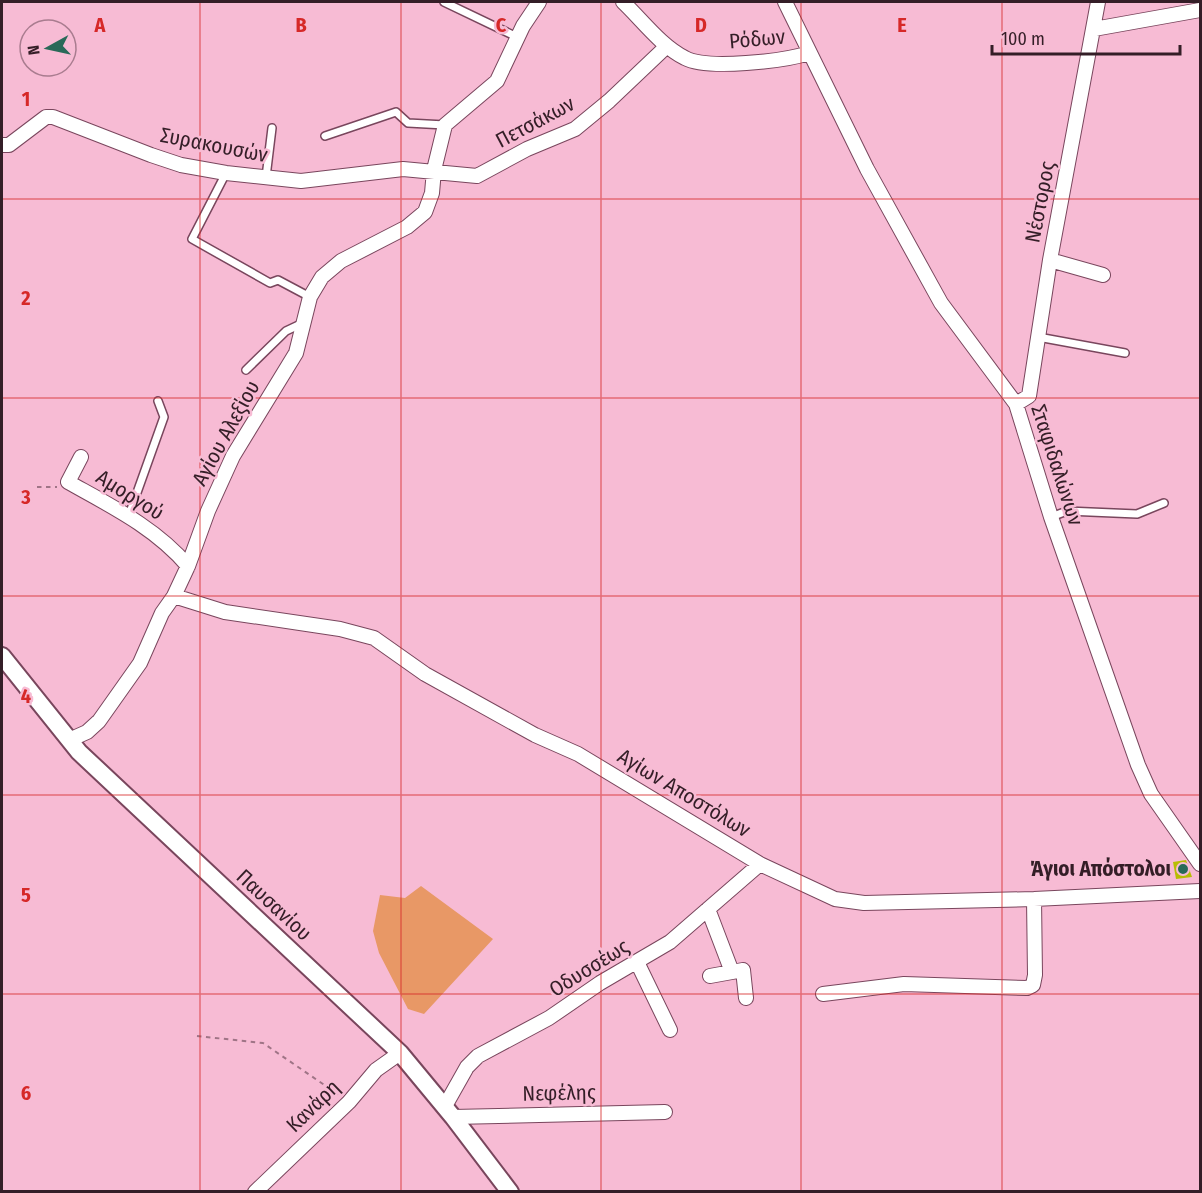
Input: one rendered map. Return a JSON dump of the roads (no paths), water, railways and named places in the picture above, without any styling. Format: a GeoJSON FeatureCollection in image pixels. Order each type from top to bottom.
{"type":"FeatureCollection","features":[{"type":"Feature","properties":{"kind":"street"},"geometry":{"type":"LineString","coordinates":[[445,125],[497,81],[517,37],[538,2]]}},
{"type":"Feature","properties":{"kind":"street","name":"Ρόδων"},"geometry":{"type":"LineString","coordinates":[[623,2],[667,46],[688,60],[710,64],[793,59],[810,53]]}},
{"type":"Feature","properties":{"kind":"street","name":"Σταφιδαλώνων"},"geometry":{"type":"LineString","coordinates":[[784,2],[867,169],[941,303],[1016,404],[1051,517],[1137,765],[1150,794],[1200,864]]}},
{"type":"Feature","properties":{"kind":"street","name":"Νέστορος"},"geometry":{"type":"LineString","coordinates":[[1016,404],[1029,396],[1050,260],[1095,29],[1098,2]]}},
{"type":"Feature","properties":{"kind":"street"},"geometry":{"type":"LineString","coordinates":[[1095,29],[1200,10]]}},
{"type":"Feature","properties":{"kind":"street","name":"Πετσάκων"},"geometry":{"type":"LineString","coordinates":[[434,170],[477,176],[527,149],[575,129],[609,101],[667,46]]}},
{"type":"Feature","properties":{"kind":"street","name":"Συρακουσών"},"geometry":{"type":"LineString","coordinates":[[2,145],[9,145],[46,117],[53,117],[181,165],[226,173],[301,180],[403,169],[434,170]]}},
{"type":"Feature","properties":{"kind":"street","name":"Αγίου Αλεξίου"},"geometry":{"type":"LineString","coordinates":[[69,740],[87,732],[114,704],[141,663],[162,613],[174,597],[188,566],[220,483],[296,353],[310,297],[329,269],[407,227],[425,212],[432,193],[434,170],[445,125]]}},
{"type":"Feature","properties":{"kind":"street"},"geometry":{"type":"LineString","coordinates":[[1050,260],[1102,274]]}},
{"type":"Feature","properties":{"kind":"street","name":"Αμοργού"},"geometry":{"type":"LineString","coordinates":[[81,457],[68,482],[129,515],[175,551],[188,566]]}},
{"type":"Feature","properties":{"kind":"street","name":"Αγίων Αποστόλων"},"geometry":{"type":"LineString","coordinates":[[174,597],[225,612],[340,629],[374,638],[424,674],[535,735],[578,754],[760,864],[820,894],[850,902],[1034,899],[1200,891]]}},
{"type":"Feature","properties":{"kind":"street","name":"Παυσανίου"},"geometry":{"type":"LineString","coordinates":[[2,656],[69,740],[164,834],[400,1053],[449,1111],[510,1191]]}},
{"type":"Feature","properties":{"kind":"street","name":"Οδυσσέως"},"geometry":{"type":"LineString","coordinates":[[449,1111],[467,1067],[478,1056],[556,1014],[600,983],[670,942],[760,864]]}},
{"type":"Feature","properties":{"kind":"street"},"geometry":{"type":"LineString","coordinates":[[823,994],[904,984],[1027,988],[1033,985],[1035,975],[1034,899]]}},
{"type":"Feature","properties":{"kind":"street"},"geometry":{"type":"LineString","coordinates":[[708,909],[732,972]]}},
{"type":"Feature","properties":{"kind":"street"},"geometry":{"type":"LineString","coordinates":[[637,962],[670,1030]]}},
{"type":"Feature","properties":{"kind":"street"},"geometry":{"type":"LineString","coordinates":[[710,976],[743,970],[746,998]]}},
{"type":"Feature","properties":{"kind":"street","name":"Κανάρη"},"geometry":{"type":"LineString","coordinates":[[255,1191],[349,1102],[376,1070],[400,1053]]}},
{"type":"Feature","properties":{"kind":"street","name":"Νεφέλης"},"geometry":{"type":"LineString","coordinates":[[449,1111],[665,1112]]}},
{"type":"Feature","properties":{"kind":"lane"},"geometry":{"type":"LineString","coordinates":[[444,2],[517,37]]}},
{"type":"Feature","properties":{"kind":"lane"},"geometry":{"type":"LineString","coordinates":[[326,136],[396,112],[408,123],[445,125]]}},
{"type":"Feature","properties":{"kind":"lane"},"geometry":{"type":"LineString","coordinates":[[266,177],[272,129]]}},
{"type":"Feature","properties":{"kind":"lane"},"geometry":{"type":"LineString","coordinates":[[226,173],[192,239],[270,283],[278,280],[310,297]]}},
{"type":"Feature","properties":{"kind":"lane","name":"Αγίου Αλεξίου"},"geometry":{"type":"LineString","coordinates":[[246,370],[285,331],[303,324]]}},
{"type":"Feature","properties":{"kind":"lane"},"geometry":{"type":"LineString","coordinates":[[1038,337],[1125,352]]}},
{"type":"Feature","properties":{"kind":"lane"},"geometry":{"type":"LineString","coordinates":[[129,515],[165,417],[158,401]]}},
{"type":"Feature","properties":{"kind":"lane"},"geometry":{"type":"LineString","coordinates":[[1051,517],[1067,511],[1137,514],[1164,504]]}},
{"type":"Feature","properties":{"kind":"place","name":"Άγιοι Απόστολοι"},"geometry":{"type":"Point","coordinates":[1183,869]}}]}
